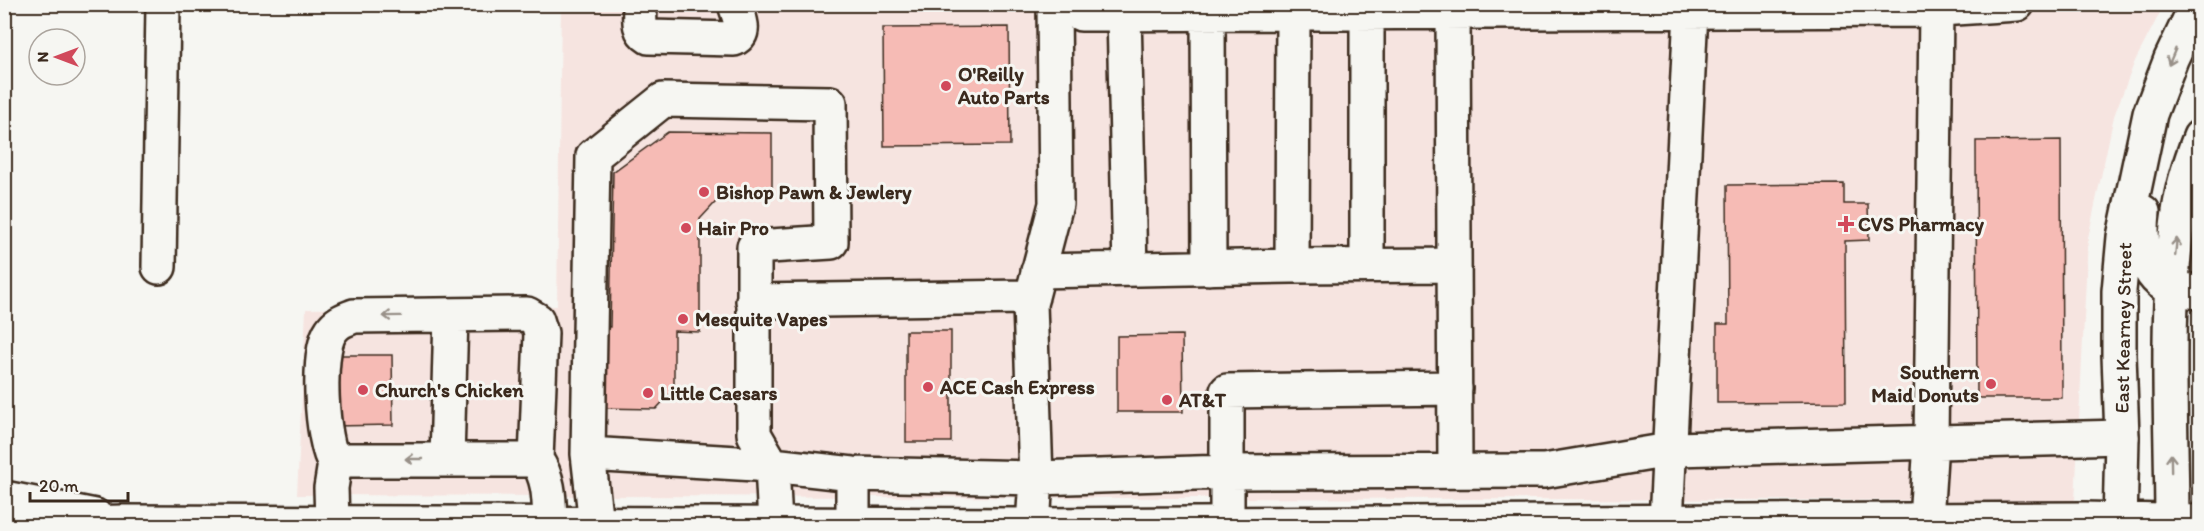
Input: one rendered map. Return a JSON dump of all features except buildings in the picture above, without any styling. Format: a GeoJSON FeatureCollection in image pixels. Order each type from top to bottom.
{"type":"FeatureCollection","features":[{"type":"Feature","properties":{"kind":"main road"},"geometry":{"type":"LineString","coordinates":[[159,267],[163,4]]}},
{"type":"Feature","properties":{"kind":"main road"},"geometry":{"type":"LineString","coordinates":[[640,4],[640,27],[650,38],[735,39],[742,31],[735,4]]}},
{"type":"Feature","properties":{"kind":"main road"},"geometry":{"type":"LineString","coordinates":[[1033,526],[1036,478],[1030,304],[1056,204],[1053,4]]}},
{"type":"Feature","properties":{"kind":"main road"},"geometry":{"type":"LineString","coordinates":[[1064,4],[1081,14],[1936,9],[2017,4]]}},
{"type":"Feature","properties":{"kind":"main road","name":"East Kearney Street"},"geometry":{"type":"LineString","coordinates":[[2121,523],[2119,291],[2124,237],[2150,114],[2171,59],[2197,4]]}},
{"type":"Feature","properties":{"kind":"main road"},"geometry":{"type":"LineString","coordinates":[[1926,520],[1931,442],[1936,9]]}},
{"type":"Feature","properties":{"kind":"main road"},"geometry":{"type":"LineString","coordinates":[[1666,524],[1691,11]]}},
{"type":"Feature","properties":{"kind":"main road"},"geometry":{"type":"LineString","coordinates":[[1453,12],[1455,471]]}},
{"type":"Feature","properties":{"kind":"main road"},"geometry":{"type":"LineString","coordinates":[[1292,266],[1293,13]]}},
{"type":"Feature","properties":{"kind":"main road"},"geometry":{"type":"LineString","coordinates":[[1367,13],[1367,265]]}},
{"type":"Feature","properties":{"kind":"main road"},"geometry":{"type":"LineString","coordinates":[[1124,14],[1130,269]]}},
{"type":"Feature","properties":{"kind":"main road"},"geometry":{"type":"LineString","coordinates":[[1208,14],[1209,268]]}},
{"type":"Feature","properties":{"kind":"main road"},"geometry":{"type":"LineString","coordinates":[[596,525],[588,454],[593,156],[663,100],[830,103],[831,242],[754,247],[754,434],[772,465],[775,524]]}},
{"type":"Feature","properties":{"kind":"main road"},"geometry":{"type":"LineString","coordinates":[[2150,114],[2148,169],[2142,220],[2143,251],[2151,274],[2162,285],[2186,290]]}},
{"type":"Feature","properties":{"kind":"main road"},"geometry":{"type":"LineString","coordinates":[[4,525],[123,522],[332,522],[1033,526],[1666,524],[1926,520],[2181,523],[2170,401],[2186,290],[2179,210],[2199,137]]}},
{"type":"Feature","properties":{"kind":"main road"},"geometry":{"type":"LineString","coordinates":[[753,301],[1035,284],[1130,269],[1454,265]]}},
{"type":"Feature","properties":{"kind":"main road"},"geometry":{"type":"LineString","coordinates":[[332,522],[330,488],[335,464],[330,457],[323,419],[324,352],[329,333],[340,321],[354,316],[527,314],[537,320],[541,333],[536,460],[544,471],[548,486],[550,523]]}},
{"type":"Feature","properties":{"kind":"main road"},"geometry":{"type":"LineString","coordinates":[[447,459],[451,315]]}},
{"type":"Feature","properties":{"kind":"main road"},"geometry":{"type":"LineString","coordinates":[[1227,524],[1227,391],[1455,388]]}},
{"type":"Feature","properties":{"kind":"main road"},"geometry":{"type":"LineString","coordinates":[[588,454],[772,465],[853,474],[1036,478],[1227,472],[1544,471],[1669,450],[2122,437]]}},
{"type":"Feature","properties":{"kind":"main road"},"geometry":{"type":"LineString","coordinates":[[335,464],[347,460],[536,460]]}},
{"type":"Feature","properties":{"kind":"main road"},"geometry":{"type":"LineString","coordinates":[[853,474],[853,525]]}},
{"type":"Feature","properties":{"kind":"main road"},"geometry":{"type":"LineString","coordinates":[[4,498],[123,522]]}},
{"type":"Feature","properties":{"kind":"shaded area"},"geometry":{"type":"Polygon","coordinates":[[[561,5],[2164,5],[2135,61],[2114,116],[2088,238],[2075,501],[297,495],[306,309],[557,306],[561,5]]]}},
{"type":"Feature","properties":{"kind":"place","name":"O'Reilly Auto Parts"},"geometry":{"type":"Point","coordinates":[946,86]}},
{"type":"Feature","properties":{"kind":"place","name":"Bishop Pawn & Jewlery"},"geometry":{"type":"Point","coordinates":[704,192]}},
{"type":"Feature","properties":{"kind":"place","name":"CVS Pharmacy"},"geometry":{"type":"Point","coordinates":[1846,224]}},
{"type":"Feature","properties":{"kind":"place","name":"Hair Pro"},"geometry":{"type":"Point","coordinates":[686,228]}},
{"type":"Feature","properties":{"kind":"place","name":"Mesquite Vapes"},"geometry":{"type":"Point","coordinates":[683,319]}},
{"type":"Feature","properties":{"kind":"place","name":"Southern Maid Donuts"},"geometry":{"type":"Point","coordinates":[1991,384]}},
{"type":"Feature","properties":{"kind":"place","name":"ACE Cash Express"},"geometry":{"type":"Point","coordinates":[928,387]}},
{"type":"Feature","properties":{"kind":"place","name":"Church's Chicken"},"geometry":{"type":"Point","coordinates":[363,390]}},
{"type":"Feature","properties":{"kind":"place","name":"Little Caesars"},"geometry":{"type":"Point","coordinates":[648,393]}},
{"type":"Feature","properties":{"kind":"place","name":"AT&T"},"geometry":{"type":"Point","coordinates":[1167,400]}}]}
